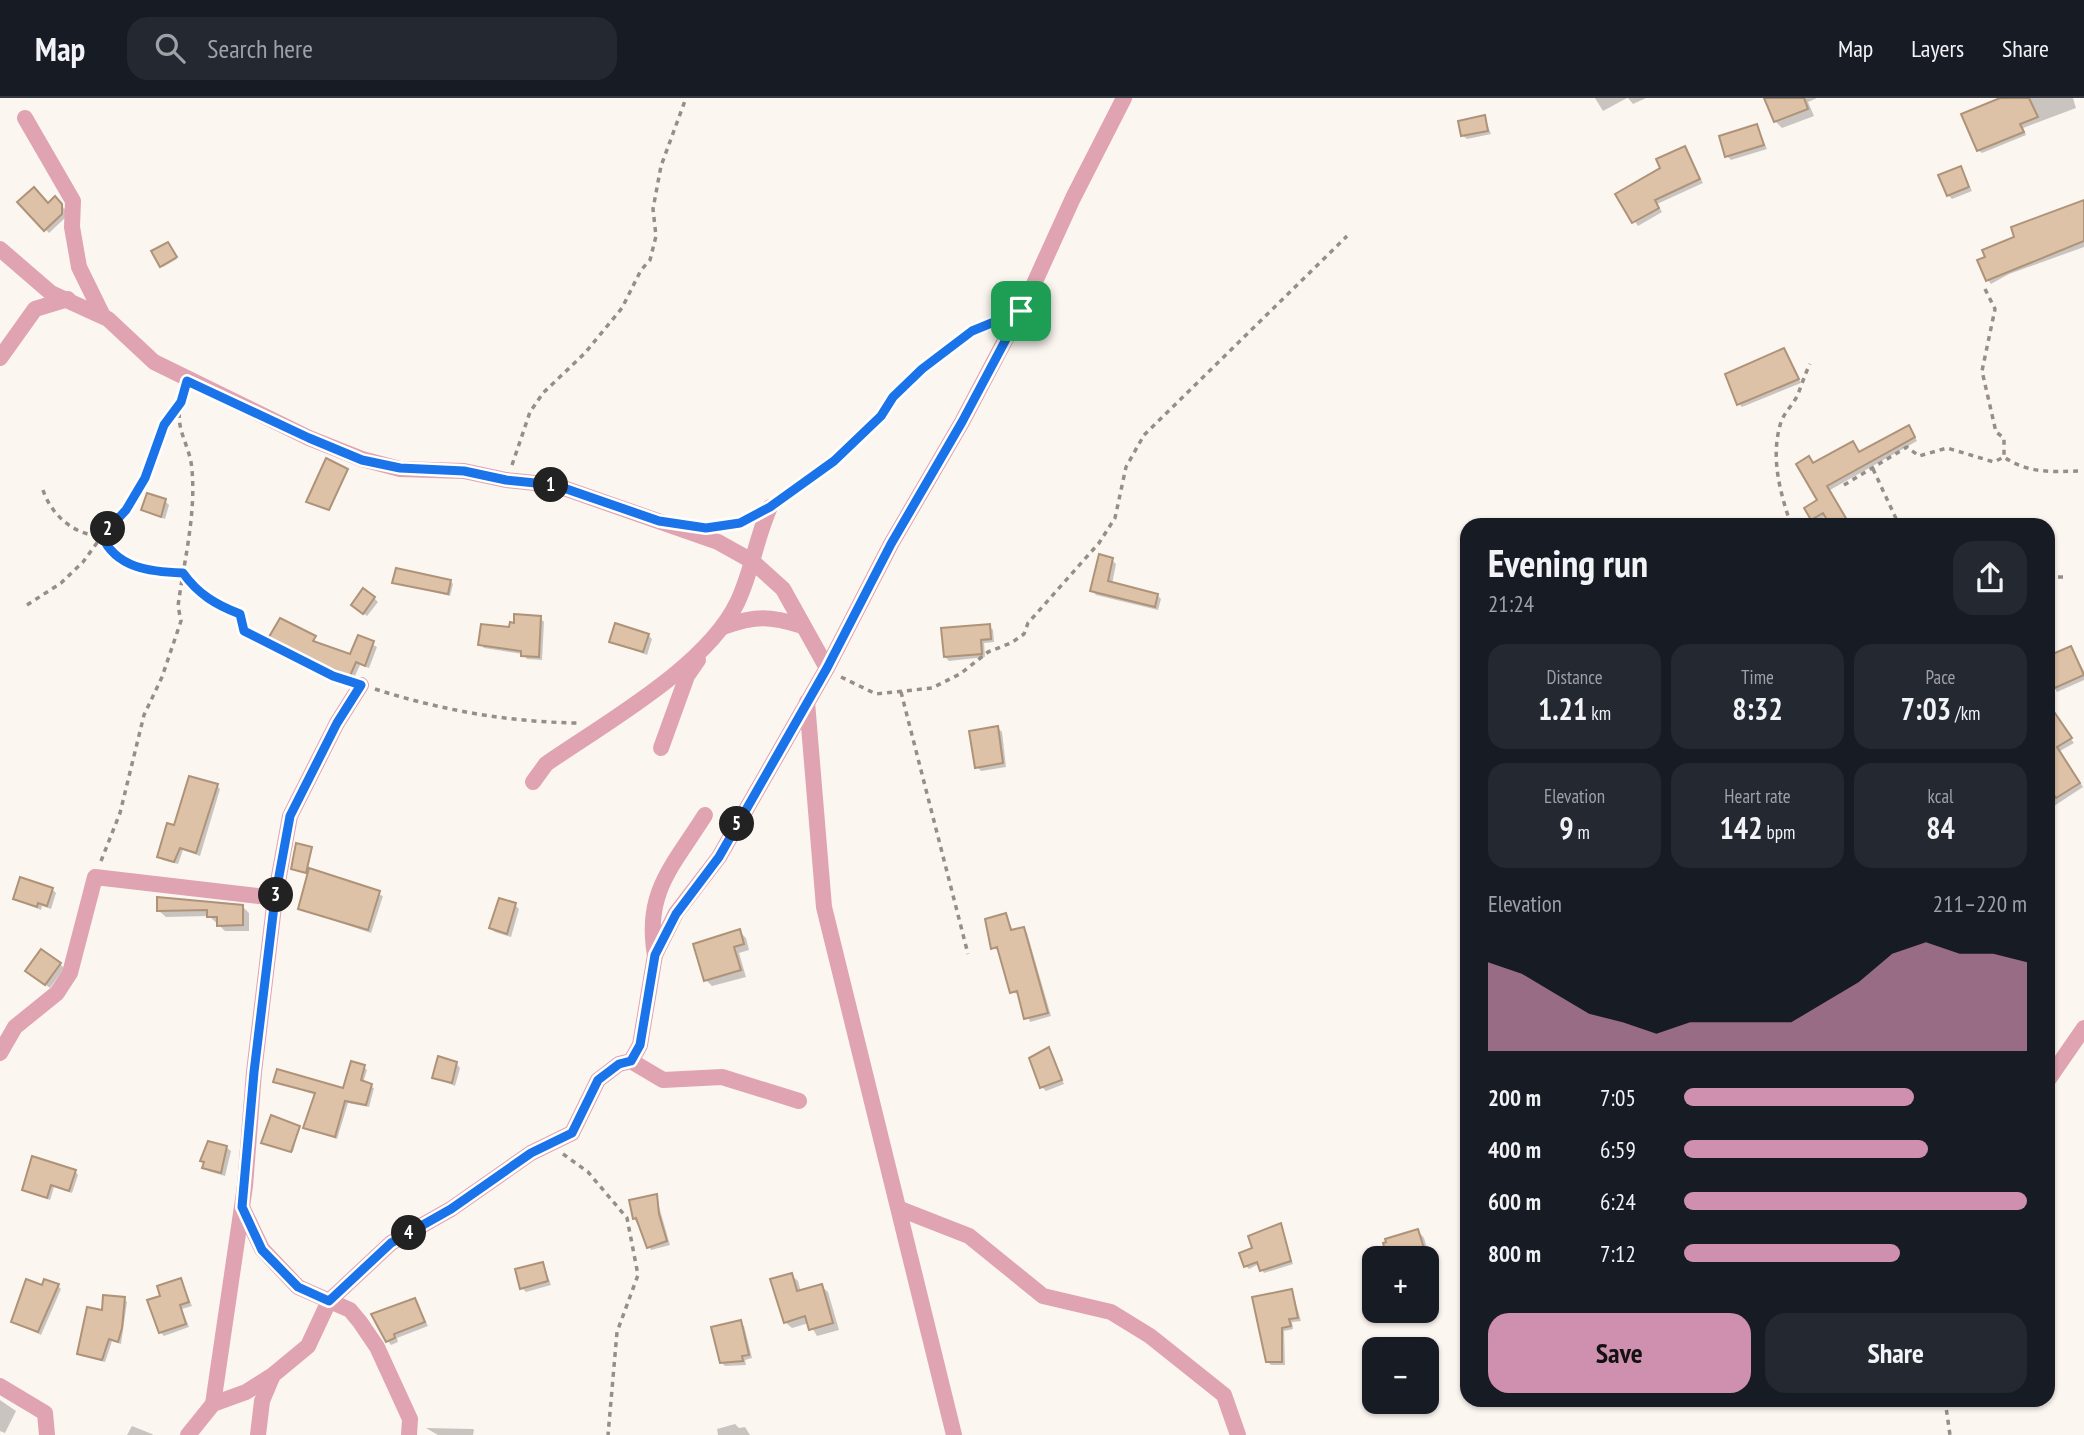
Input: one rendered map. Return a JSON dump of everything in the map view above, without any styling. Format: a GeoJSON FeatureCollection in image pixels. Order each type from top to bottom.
{"type":"FeatureCollection","features":[{"type":"Feature","properties":{"kind":"street"},"geometry":{"type":"LineString","coordinates":[[631,1061],[640,1045],[655,955],[676,914],[719,857],[827,668],[891,544],[962,422],[1021,311],[1124,98]]}},
{"type":"Feature","properties":{"kind":"street"},"geometry":{"type":"LineString","coordinates":[[25,118],[73,201],[72,227],[79,267],[103,316]]}},
{"type":"Feature","properties":{"kind":"street"},"geometry":{"type":"LineString","coordinates":[[0,249],[51,293],[103,316],[154,362],[187,381],[362,460],[400,468],[464,471],[506,480],[555,485],[718,542],[752,561],[783,589],[827,668]]}},
{"type":"Feature","properties":{"kind":"street"},"geometry":{"type":"LineString","coordinates":[[0,358],[35,309],[68,299]]}},
{"type":"Feature","properties":{"kind":"street"},"geometry":{"type":"LineString","coordinates":[[661,748],[687,676],[723,627],[737,602],[760,529],[770,507]]}},
{"type":"Feature","properties":{"kind":"street"},"geometry":{"type":"LineString","coordinates":[[723,627],[751,617],[775,618],[803,626]]}},
{"type":"Feature","properties":{"kind":"street"},"geometry":{"type":"LineString","coordinates":[[533,782],[546,764],[705,650]]}},
{"type":"Feature","properties":{"kind":"street"},"geometry":{"type":"LineString","coordinates":[[188,1435],[213,1404],[242,1207],[254,1072],[275,898],[290,816],[337,723],[361,685]]}},
{"type":"Feature","properties":{"kind":"street"},"geometry":{"type":"LineString","coordinates":[[807,702],[824,908],[954,1435]]}},
{"type":"Feature","properties":{"kind":"street"},"geometry":{"type":"LineString","coordinates":[[655,955],[651,928],[658,890],[705,815]]}},
{"type":"Feature","properties":{"kind":"street"},"geometry":{"type":"LineString","coordinates":[[0,1053],[15,1027],[57,993],[70,973],[95,877],[275,898]]}},
{"type":"Feature","properties":{"kind":"street"},"geometry":{"type":"LineString","coordinates":[[2055,1070],[2084,1028]]}},
{"type":"Feature","properties":{"kind":"street"},"geometry":{"type":"LineString","coordinates":[[213,1404],[246,1392],[273,1375],[308,1346],[329,1301],[391,1243],[451,1209],[542,1148],[572,1133],[598,1080],[619,1064],[631,1061],[663,1080],[722,1077],[799,1101]]}},
{"type":"Feature","properties":{"kind":"street"},"geometry":{"type":"LineString","coordinates":[[242,1207],[262,1250],[298,1287],[349,1310],[377,1347],[410,1419],[408,1435]]}},
{"type":"Feature","properties":{"kind":"street"},"geometry":{"type":"LineString","coordinates":[[900,1209],[969,1236],[1043,1296],[1111,1312],[1150,1336],[1224,1395],[1238,1435]]}},
{"type":"Feature","properties":{"kind":"street"},"geometry":{"type":"LineString","coordinates":[[258,1435],[262,1401],[273,1375]]}},
{"type":"Feature","properties":{"kind":"street"},"geometry":{"type":"LineString","coordinates":[[0,1386],[46,1413],[47,1435]]}},
{"type":"Feature","properties":{"kind":"path"},"geometry":{"type":"LineString","coordinates":[[506,480],[536,402],[622,308],[641,270],[650,260],[656,236],[653,209],[662,166],[686,98]]}},
{"type":"Feature","properties":{"kind":"path"},"geometry":{"type":"LineString","coordinates":[[827,668],[859,688],[876,694],[932,688],[960,674],[988,652],[1011,643],[1024,634],[1028,623],[1100,543],[1115,518],[1126,467],[1144,435],[1347,236]]}},
{"type":"Feature","properties":{"kind":"path"},"geometry":{"type":"LineString","coordinates":[[1985,289],[1995,309],[1982,371],[1996,432],[2004,438],[2004,457]]}},
{"type":"Feature","properties":{"kind":"path"},"geometry":{"type":"LineString","coordinates":[[717,526],[740,523],[770,507],[834,461],[881,416],[893,397],[922,369],[972,331],[1021,311]]}},
{"type":"Feature","properties":{"kind":"path"},"geometry":{"type":"LineString","coordinates":[[1789,518],[1777,476],[1780,424],[1797,397],[1810,364]]}},
{"type":"Feature","properties":{"kind":"path"},"geometry":{"type":"LineString","coordinates":[[95,877],[120,813],[144,715],[162,677],[181,621],[178,606],[192,517],[192,469],[177,419],[187,381]]}},
{"type":"Feature","properties":{"kind":"path"},"geometry":{"type":"LineString","coordinates":[[27,605],[68,576],[126,510],[139,489],[164,425],[181,402]]}},
{"type":"Feature","properties":{"kind":"path"},"geometry":{"type":"LineString","coordinates":[[1844,485],[1907,447],[1919,456],[1947,448],[1994,462],[2004,457]]}},
{"type":"Feature","properties":{"kind":"path"},"geometry":{"type":"LineString","coordinates":[[2004,457],[2019,467],[2045,472],[2078,471]]}},
{"type":"Feature","properties":{"kind":"path"},"geometry":{"type":"LineString","coordinates":[[1873,469],[1896,518]]}},
{"type":"Feature","properties":{"kind":"path"},"geometry":{"type":"LineString","coordinates":[[43,490],[47,504],[68,524],[86,536],[102,536]]}},
{"type":"Feature","properties":{"kind":"path"},"geometry":{"type":"LineString","coordinates":[[102,536],[109,552],[128,564],[159,572],[183,573]]}},
{"type":"Feature","properties":{"kind":"path"},"geometry":{"type":"LineString","coordinates":[[183,573],[193,587],[215,604],[240,614],[244,631],[333,676],[424,705],[519,720],[604,724]]}},
{"type":"Feature","properties":{"kind":"path"},"geometry":{"type":"LineString","coordinates":[[2055,577],[2068,577]]}},
{"type":"Feature","properties":{"kind":"path"},"geometry":{"type":"LineString","coordinates":[[901,691],[968,954]]}},
{"type":"Feature","properties":{"kind":"path"},"geometry":{"type":"LineString","coordinates":[[542,1148],[562,1153],[588,1172],[627,1219],[638,1275],[617,1332],[608,1435]]}},
{"type":"Feature","properties":{"kind":"path"},"geometry":{"type":"LineString","coordinates":[[1946,1407],[1950,1435]]}},
{"type":"Feature","properties":{"kind":"building"},"geometry":{"type":"Polygon","coordinates":[[[1764,98],[1804,98],[1808,109],[1774,122],[1764,98]]]}},
{"type":"Feature","properties":{"kind":"building"},"geometry":{"type":"Polygon","coordinates":[[[2000,98],[2029,98],[2038,117],[2020,124],[2024,132],[1977,151],[1961,114],[2000,98]]]}},
{"type":"Feature","properties":{"kind":"building"},"geometry":{"type":"Polygon","coordinates":[[[1485,115],[1488,131],[1461,136],[1458,121],[1485,115]]]}},
{"type":"Feature","properties":{"kind":"building"},"geometry":{"type":"Polygon","coordinates":[[[1757,124],[1764,145],[1725,157],[1719,136],[1757,124]]]}},
{"type":"Feature","properties":{"kind":"building"},"geometry":{"type":"Polygon","coordinates":[[[1685,146],[1700,179],[1655,200],[1659,208],[1632,223],[1615,194],[1660,168],[1656,159],[1685,146]]]}},
{"type":"Feature","properties":{"kind":"building"},"geometry":{"type":"Polygon","coordinates":[[[1961,166],[1969,187],[1947,196],[1938,175],[1961,166]]]}},
{"type":"Feature","properties":{"kind":"building"},"geometry":{"type":"Polygon","coordinates":[[[34,187],[48,203],[55,196],[62,204],[62,214],[44,231],[17,202],[34,187]]]}},
{"type":"Feature","properties":{"kind":"building"},"geometry":{"type":"Polygon","coordinates":[[[2084,200],[2084,241],[1986,281],[1977,260],[1985,257],[1982,250],[2014,237],[2011,227],[2084,200]]]}},
{"type":"Feature","properties":{"kind":"building"},"geometry":{"type":"Polygon","coordinates":[[[168,242],[177,257],[160,267],[151,251],[168,242]]]}},
{"type":"Feature","properties":{"kind":"building"},"geometry":{"type":"Polygon","coordinates":[[[1784,348],[1799,379],[1737,405],[1725,374],[1784,348]]]}},
{"type":"Feature","properties":{"kind":"building"},"geometry":{"type":"Polygon","coordinates":[[[1909,425],[1915,437],[1827,486],[1846,518],[1826,518],[1823,513],[1810,518],[1804,508],[1817,500],[1796,464],[1809,456],[1813,463],[1853,441],[1859,452],[1909,425]]]}},
{"type":"Feature","properties":{"kind":"building"},"geometry":{"type":"Polygon","coordinates":[[[326,458],[348,469],[329,510],[306,502],[326,458]]]}},
{"type":"Feature","properties":{"kind":"building"},"geometry":{"type":"Polygon","coordinates":[[[147,493],[166,499],[161,517],[141,510],[147,493]]]}},
{"type":"Feature","properties":{"kind":"building"},"geometry":{"type":"Polygon","coordinates":[[[1099,554],[1113,558],[1108,581],[1158,594],[1155,607],[1090,591],[1099,554]]]}},
{"type":"Feature","properties":{"kind":"building"},"geometry":{"type":"Polygon","coordinates":[[[396,568],[451,580],[448,594],[392,583],[396,568]]]}},
{"type":"Feature","properties":{"kind":"building"},"geometry":{"type":"Polygon","coordinates":[[[363,588],[375,597],[363,614],[351,605],[363,588]]]}},
{"type":"Feature","properties":{"kind":"building"},"geometry":{"type":"Polygon","coordinates":[[[514,614],[541,616],[539,657],[521,656],[521,651],[478,645],[481,624],[509,627],[510,622],[514,623],[514,614]]]}},
{"type":"Feature","properties":{"kind":"building"},"geometry":{"type":"Polygon","coordinates":[[[280,618],[316,636],[313,641],[350,654],[358,635],[374,641],[365,666],[356,662],[350,676],[309,660],[269,637],[280,618]]]}},
{"type":"Feature","properties":{"kind":"building"},"geometry":{"type":"Polygon","coordinates":[[[615,623],[649,634],[643,652],[609,642],[615,623]]]}},
{"type":"Feature","properties":{"kind":"building"},"geometry":{"type":"Polygon","coordinates":[[[990,624],[991,639],[981,640],[982,654],[944,657],[941,628],[990,624]]]}},
{"type":"Feature","properties":{"kind":"building"},"geometry":{"type":"Polygon","coordinates":[[[2071,646],[2084,675],[2055,688],[2055,653],[2071,646]]]}},
{"type":"Feature","properties":{"kind":"building"},"geometry":{"type":"Polygon","coordinates":[[[2055,713],[2072,738],[2057,747],[2080,783],[2056,798],[2055,713]]]}},
{"type":"Feature","properties":{"kind":"building"},"geometry":{"type":"Polygon","coordinates":[[[998,726],[1003,763],[975,768],[969,731],[998,726]]]}},
{"type":"Feature","properties":{"kind":"building"},"geometry":{"type":"Polygon","coordinates":[[[189,776],[218,784],[196,853],[180,848],[174,862],[157,857],[167,823],[174,825],[189,776]]]}},
{"type":"Feature","properties":{"kind":"building"},"geometry":{"type":"Polygon","coordinates":[[[296,843],[312,847],[306,873],[291,869],[296,843]]]}},
{"type":"Feature","properties":{"kind":"building"},"geometry":{"type":"Polygon","coordinates":[[[309,868],[380,891],[368,930],[298,909],[309,868]]]}},
{"type":"Feature","properties":{"kind":"building"},"geometry":{"type":"Polygon","coordinates":[[[20,877],[53,888],[47,906],[38,903],[37,907],[13,899],[20,877]]]}},
{"type":"Feature","properties":{"kind":"building"},"geometry":{"type":"Polygon","coordinates":[[[157,897],[243,905],[243,925],[217,926],[217,917],[207,917],[207,910],[157,911],[157,897]]]}},
{"type":"Feature","properties":{"kind":"building"},"geometry":{"type":"Polygon","coordinates":[[[499,898],[516,903],[507,934],[489,928],[499,898]]]}},
{"type":"Feature","properties":{"kind":"building"},"geometry":{"type":"Polygon","coordinates":[[[1006,913],[1011,930],[1024,927],[1048,1013],[1024,1019],[1017,991],[1010,993],[997,947],[991,949],[985,919],[1006,913]]]}},
{"type":"Feature","properties":{"kind":"building"},"geometry":{"type":"Polygon","coordinates":[[[740,929],[744,944],[734,947],[741,970],[704,981],[693,944],[740,929]]]}},
{"type":"Feature","properties":{"kind":"building"},"geometry":{"type":"Polygon","coordinates":[[[41,949],[61,963],[45,985],[25,971],[41,949]]]}},
{"type":"Feature","properties":{"kind":"building"},"geometry":{"type":"Polygon","coordinates":[[[1049,1047],[1062,1080],[1040,1088],[1029,1058],[1049,1047]]]}},
{"type":"Feature","properties":{"kind":"building"},"geometry":{"type":"Polygon","coordinates":[[[438,1056],[457,1062],[452,1083],[432,1078],[438,1056]]]}},
{"type":"Feature","properties":{"kind":"building"},"geometry":{"type":"Polygon","coordinates":[[[351,1061],[365,1065],[361,1080],[372,1084],[366,1105],[345,1101],[335,1137],[303,1128],[315,1093],[273,1082],[277,1069],[343,1088],[351,1061]]]}},
{"type":"Feature","properties":{"kind":"building"},"geometry":{"type":"Polygon","coordinates":[[[271,1115],[300,1126],[291,1152],[261,1143],[271,1115]]]}},
{"type":"Feature","properties":{"kind":"building"},"geometry":{"type":"Polygon","coordinates":[[[208,1141],[227,1146],[221,1173],[202,1168],[204,1162],[200,1161],[208,1141]]]}},
{"type":"Feature","properties":{"kind":"building"},"geometry":{"type":"Polygon","coordinates":[[[32,1156],[76,1170],[69,1191],[51,1185],[47,1198],[22,1190],[32,1156]]]}},
{"type":"Feature","properties":{"kind":"building"},"geometry":{"type":"Polygon","coordinates":[[[657,1194],[659,1214],[667,1241],[647,1248],[636,1218],[633,1219],[629,1200],[657,1194]]]}},
{"type":"Feature","properties":{"kind":"building"},"geometry":{"type":"Polygon","coordinates":[[[1281,1223],[1291,1261],[1260,1271],[1257,1262],[1244,1267],[1239,1253],[1252,1248],[1248,1236],[1281,1223]]]}},
{"type":"Feature","properties":{"kind":"building"},"geometry":{"type":"Polygon","coordinates":[[[1418,1229],[1423,1246],[1384,1246],[1385,1239],[1418,1229]]]}},
{"type":"Feature","properties":{"kind":"building"},"geometry":{"type":"Polygon","coordinates":[[[543,1262],[548,1281],[520,1289],[515,1269],[543,1262]]]}},
{"type":"Feature","properties":{"kind":"building"},"geometry":{"type":"Polygon","coordinates":[[[792,1273],[797,1291],[822,1284],[833,1323],[809,1330],[805,1316],[784,1323],[770,1279],[792,1273]]]}},
{"type":"Feature","properties":{"kind":"building"},"geometry":{"type":"Polygon","coordinates":[[[181,1278],[189,1302],[180,1305],[186,1324],[159,1333],[147,1300],[160,1296],[157,1286],[181,1278]]]}},
{"type":"Feature","properties":{"kind":"building"},"geometry":{"type":"Polygon","coordinates":[[[26,1279],[42,1285],[44,1279],[59,1284],[38,1332],[11,1322],[26,1279]]]}},
{"type":"Feature","properties":{"kind":"building"},"geometry":{"type":"Polygon","coordinates":[[[1292,1289],[1298,1318],[1289,1319],[1291,1326],[1282,1328],[1282,1362],[1266,1362],[1252,1297],[1292,1289]]]}},
{"type":"Feature","properties":{"kind":"building"},"geometry":{"type":"Polygon","coordinates":[[[103,1295],[125,1297],[118,1342],[109,1339],[102,1360],[77,1354],[87,1307],[102,1310],[103,1295]]]}},
{"type":"Feature","properties":{"kind":"building"},"geometry":{"type":"Polygon","coordinates":[[[415,1298],[425,1322],[394,1334],[395,1338],[386,1342],[371,1314],[415,1298]]]}},
{"type":"Feature","properties":{"kind":"building"},"geometry":{"type":"Polygon","coordinates":[[[741,1320],[749,1355],[742,1356],[743,1361],[720,1363],[711,1327],[741,1320]]]}},
{"type":"Feature","properties":{"kind":"route"},"geometry":{"type":"LineString","coordinates":[[1021,311],[962,422],[891,544],[827,668],[719,857],[676,914],[655,955],[640,1045],[631,1061],[619,1064],[598,1080],[572,1133],[531,1153],[451,1209],[391,1243],[329,1301],[298,1287],[262,1250],[242,1207],[254,1072],[275,898],[290,816],[337,723],[361,685],[333,676],[244,631],[240,614],[215,604],[193,587],[183,573],[159,572],[128,564],[109,552],[102,536],[126,510],[145,478],[164,425],[181,402],[187,381],[257,415],[362,460],[400,468],[464,471],[506,480],[555,485],[659,521],[706,528],[740,523],[770,507],[834,461],[881,416],[893,397],[922,369],[972,331],[1021,311]]}}]}
